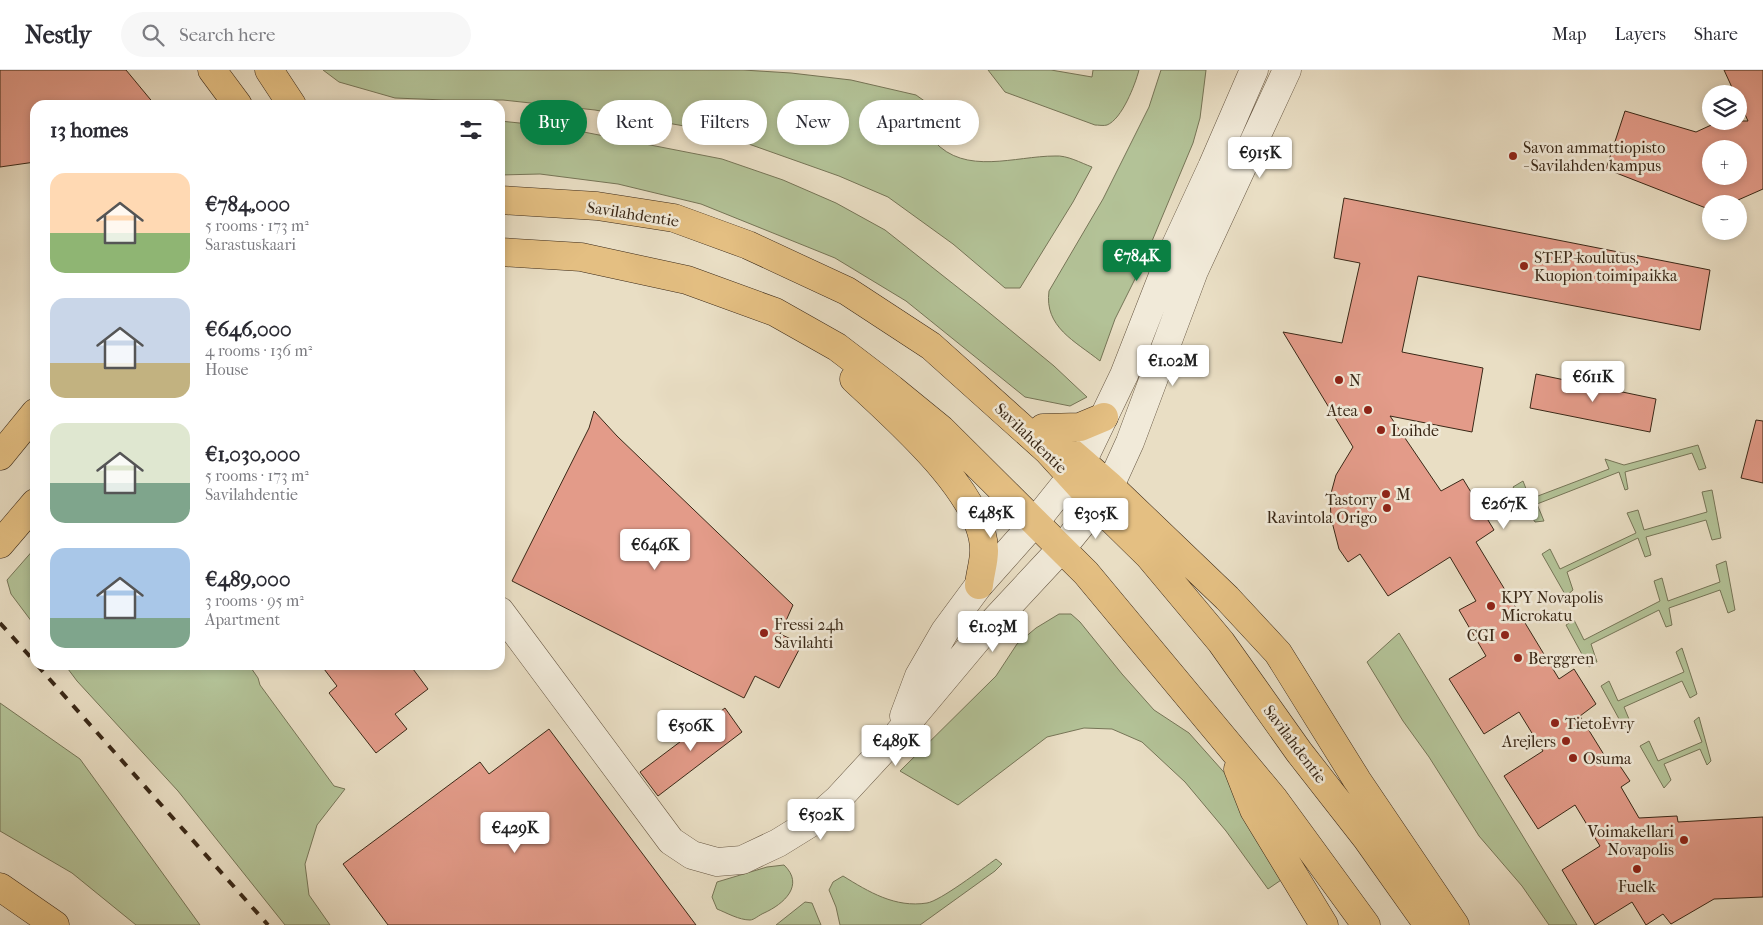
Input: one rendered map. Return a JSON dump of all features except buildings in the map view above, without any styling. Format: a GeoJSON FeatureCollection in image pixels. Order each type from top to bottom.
{"type":"FeatureCollection","features":[{"type":"Feature","properties":{"kind":"main road"},"geometry":{"type":"LineString","coordinates":[[212,70],[234,100]]}},
{"type":"Feature","properties":{"kind":"main road"},"geometry":{"type":"LineString","coordinates":[[269,70],[289,100]]}},
{"type":"Feature","properties":{"kind":"main road","name":"Savilahdentie"},"geometry":{"type":"LineString","coordinates":[[505,200],[597,206],[674,218],[748,245],[847,291],[931,346],[1048,451],[1077,469],[1104,495],[1149,556],[1221,642],[1299,752],[1367,839],[1428,925]]}},
{"type":"Feature","properties":{"kind":"main road"},"geometry":{"type":"LineString","coordinates":[[505,252],[581,257],[687,280],[775,312],[837,347],[892,389],[940,429],[1086,572],[1274,799],[1366,925]]}},
{"type":"Feature","properties":{"kind":"main road"},"geometry":{"type":"LineString","coordinates":[[837,347],[851,376],[937,461],[963,494],[977,518],[984,550],[979,585]]}},
{"type":"Feature","properties":{"kind":"main road"},"geometry":{"type":"LineString","coordinates":[[1003,410],[1042,428],[1077,469]]}},
{"type":"Feature","properties":{"kind":"main road"},"geometry":{"type":"LineString","coordinates":[[1042,428],[1080,427],[1104,417]]}},
{"type":"Feature","properties":{"kind":"main road"},"geometry":{"type":"LineString","coordinates":[[0,456],[30,419]]}},
{"type":"Feature","properties":{"kind":"main road"},"geometry":{"type":"LineString","coordinates":[[1104,495],[1227,598],[1278,653],[1357,780],[1454,925]]}},
{"type":"Feature","properties":{"kind":"main road"},"geometry":{"type":"LineString","coordinates":[[0,544],[30,509]]}},
{"type":"Feature","properties":{"kind":"main road"},"geometry":{"type":"LineString","coordinates":[[1228,745],[1254,810],[1324,925]]}},
{"type":"Feature","properties":{"kind":"main road"},"geometry":{"type":"LineString","coordinates":[[0,887],[54,925]]}},
{"type":"Feature","properties":{"kind":"street"},"geometry":{"type":"LineString","coordinates":[[898,734],[919,676],[945,630],[979,585],[1035,522],[1077,469],[1124,375],[1169,260],[1254,70]]}},
{"type":"Feature","properties":{"kind":"street"},"geometry":{"type":"LineString","coordinates":[[505,617],[546,670],[671,841],[692,855],[716,862],[742,860],[778,843],[812,822],[838,799],[898,734],[980,636],[1062,548],[1104,495],[1130,442],[1194,271],[1287,70]]}},
{"type":"Feature","properties":{"kind":"green space"},"geometry":{"type":"Polygon","coordinates":[[[323,70],[743,70],[851,80],[916,95],[923,100],[859,100],[859,145],[938,145],[946,152],[960,158],[991,162],[1060,156],[1092,167],[1073,202],[1020,288],[1005,288],[953,244],[888,197],[839,176],[752,145],[767,145],[767,100],[682,100],[682,126],[672,124],[672,100],[597,100],[597,110],[587,109],[587,100],[520,100],[520,102],[395,98],[339,82],[323,70]]]}},
{"type":"Feature","properties":{"kind":"green space"},"geometry":{"type":"Polygon","coordinates":[[[988,70],[1051,70],[1092,77],[1093,70],[1139,70],[1131,92],[1118,116],[1107,125],[1095,125],[1005,92],[988,70]]]}},
{"type":"Feature","properties":{"kind":"green space"},"geometry":{"type":"Polygon","coordinates":[[[1161,70],[1206,70],[1200,118],[1193,143],[1142,265],[1115,319],[1100,361],[1072,340],[1056,324],[1051,314],[1049,291],[1103,199],[1149,107],[1161,70]]]}},
{"type":"Feature","properties":{"kind":"green space"},"geometry":{"type":"Polygon","coordinates":[[[505,122],[520,123],[520,145],[587,145],[587,133],[597,135],[597,145],[650,145],[722,159],[783,180],[836,203],[885,230],[1054,366],[1087,397],[1070,406],[1025,397],[906,301],[835,258],[701,204],[618,184],[540,174],[505,175],[505,122]]]}},
{"type":"Feature","properties":{"kind":"green space"},"geometry":{"type":"Polygon","coordinates":[[[1698,445],[1706,468],[1699,470],[1692,453],[1625,472],[1628,489],[1625,490],[1619,472],[1537,504],[1544,521],[1535,522],[1513,487],[1523,481],[1530,499],[1609,469],[1605,459],[1624,465],[1698,445]]]}},
{"type":"Feature","properties":{"kind":"green space"},"geometry":{"type":"Polygon","coordinates":[[[1712,490],[1721,538],[1712,540],[1706,520],[1646,537],[1651,555],[1645,557],[1638,538],[1567,572],[1573,590],[1566,596],[1542,554],[1550,549],[1560,569],[1636,533],[1627,513],[1638,510],[1644,530],[1707,512],[1702,492],[1712,490]]]}},
{"type":"Feature","properties":{"kind":"green space"},"geometry":{"type":"Polygon","coordinates":[[[30,554],[30,619],[11,594],[7,580],[30,554]]]}},
{"type":"Feature","properties":{"kind":"green space"},"geometry":{"type":"Polygon","coordinates":[[[1726,561],[1735,610],[1728,613],[1720,590],[1669,608],[1672,625],[1666,627],[1659,610],[1591,644],[1597,662],[1589,667],[1566,625],[1574,620],[1584,640],[1660,601],[1654,581],[1662,578],[1668,601],[1720,582],[1716,565],[1726,561]]]}},
{"type":"Feature","properties":{"kind":"green space"},"geometry":{"type":"Polygon","coordinates":[[[1059,614],[1071,614],[1080,622],[1154,710],[1189,733],[1230,779],[1284,878],[1268,889],[1226,831],[1185,782],[1142,742],[1112,729],[1084,728],[1047,737],[958,805],[900,771],[996,676],[1017,644],[1036,628],[1059,614]]]}},
{"type":"Feature","properties":{"kind":"green space"},"geometry":{"type":"Polygon","coordinates":[[[1399,633],[1577,925],[1549,925],[1522,886],[1479,836],[1429,757],[1403,721],[1367,662],[1399,633]]]}},
{"type":"Feature","properties":{"kind":"green space"},"geometry":{"type":"Polygon","coordinates":[[[1682,648],[1697,694],[1690,698],[1682,681],[1624,707],[1631,724],[1624,728],[1601,686],[1609,681],[1618,701],[1684,672],[1676,652],[1682,648]]]}},
{"type":"Feature","properties":{"kind":"green space"},"geometry":{"type":"Polygon","coordinates":[[[69,670],[252,670],[260,685],[334,786],[345,789],[317,825],[305,864],[309,895],[330,925],[285,925],[178,791],[69,670]]]}},
{"type":"Feature","properties":{"kind":"green space"},"geometry":{"type":"Polygon","coordinates":[[[0,703],[80,759],[200,925],[136,925],[72,873],[0,831],[0,703]]]}},
{"type":"Feature","properties":{"kind":"green space"},"geometry":{"type":"Polygon","coordinates":[[[1699,717],[1711,761],[1707,765],[1700,749],[1664,764],[1671,780],[1664,788],[1640,746],[1649,741],[1658,761],[1702,742],[1694,721],[1699,717]]]}},
{"type":"Feature","properties":{"kind":"green space"},"geometry":{"type":"Polygon","coordinates":[[[996,859],[1002,864],[995,871],[920,925],[840,925],[836,907],[829,890],[833,882],[843,876],[873,893],[893,901],[915,904],[927,903],[951,891],[996,859]]]}},
{"type":"Feature","properties":{"kind":"green space"},"geometry":{"type":"Polygon","coordinates":[[[784,865],[790,872],[793,880],[789,893],[779,905],[750,920],[737,918],[717,909],[712,897],[717,882],[767,867],[784,865]]]}},
{"type":"Feature","properties":{"kind":"green space"},"geometry":{"type":"Polygon","coordinates":[[[805,902],[812,903],[821,925],[776,925],[805,902]]]}},
{"type":"Feature","properties":{"kind":"railway"},"geometry":{"type":"LineString","coordinates":[[0,623],[30,656]]}},
{"type":"Feature","properties":{"kind":"railway"},"geometry":{"type":"LineString","coordinates":[[41,670],[268,925]]}},
{"type":"Feature","properties":{"kind":"place","name":"Savon ammattiopisto - Savilahden kampus"},"geometry":{"type":"Point","coordinates":[1513,156]}},
{"type":"Feature","properties":{"kind":"place","name":"STEP-koulutus, Kuopion toimipaikka"},"geometry":{"type":"Point","coordinates":[1524,266]}},
{"type":"Feature","properties":{"kind":"place","name":"N"},"geometry":{"type":"Point","coordinates":[1339,380]}},
{"type":"Feature","properties":{"kind":"place","name":"Atea"},"geometry":{"type":"Point","coordinates":[1368,410]}},
{"type":"Feature","properties":{"kind":"place","name":"Loihde"},"geometry":{"type":"Point","coordinates":[1381,430]}},
{"type":"Feature","properties":{"kind":"place","name":"M"},"geometry":{"type":"Point","coordinates":[1386,494]}},
{"type":"Feature","properties":{"kind":"place","name":"Tastory Ravintola Origo"},"geometry":{"type":"Point","coordinates":[1387,508]}},
{"type":"Feature","properties":{"kind":"place","name":"KPY Novapolis Microkatu"},"geometry":{"type":"Point","coordinates":[1491,606]}},
{"type":"Feature","properties":{"kind":"place","name":"Fressi 24h Savilahti"},"geometry":{"type":"Point","coordinates":[764,633]}},
{"type":"Feature","properties":{"kind":"place","name":"CGI"},"geometry":{"type":"Point","coordinates":[1505,635]}},
{"type":"Feature","properties":{"kind":"place","name":"Berggren"},"geometry":{"type":"Point","coordinates":[1518,658]}},
{"type":"Feature","properties":{"kind":"place","name":"TietoEvry"},"geometry":{"type":"Point","coordinates":[1555,723]}},
{"type":"Feature","properties":{"kind":"place","name":"Arejlers"},"geometry":{"type":"Point","coordinates":[1566,741]}},
{"type":"Feature","properties":{"kind":"place","name":"Osuma"},"geometry":{"type":"Point","coordinates":[1573,758]}},
{"type":"Feature","properties":{"kind":"place","name":"Voimakellari Novapolis"},"geometry":{"type":"Point","coordinates":[1684,840]}},
{"type":"Feature","properties":{"kind":"place","name":"Fuelk"},"geometry":{"type":"Point","coordinates":[1637,869]}}]}
